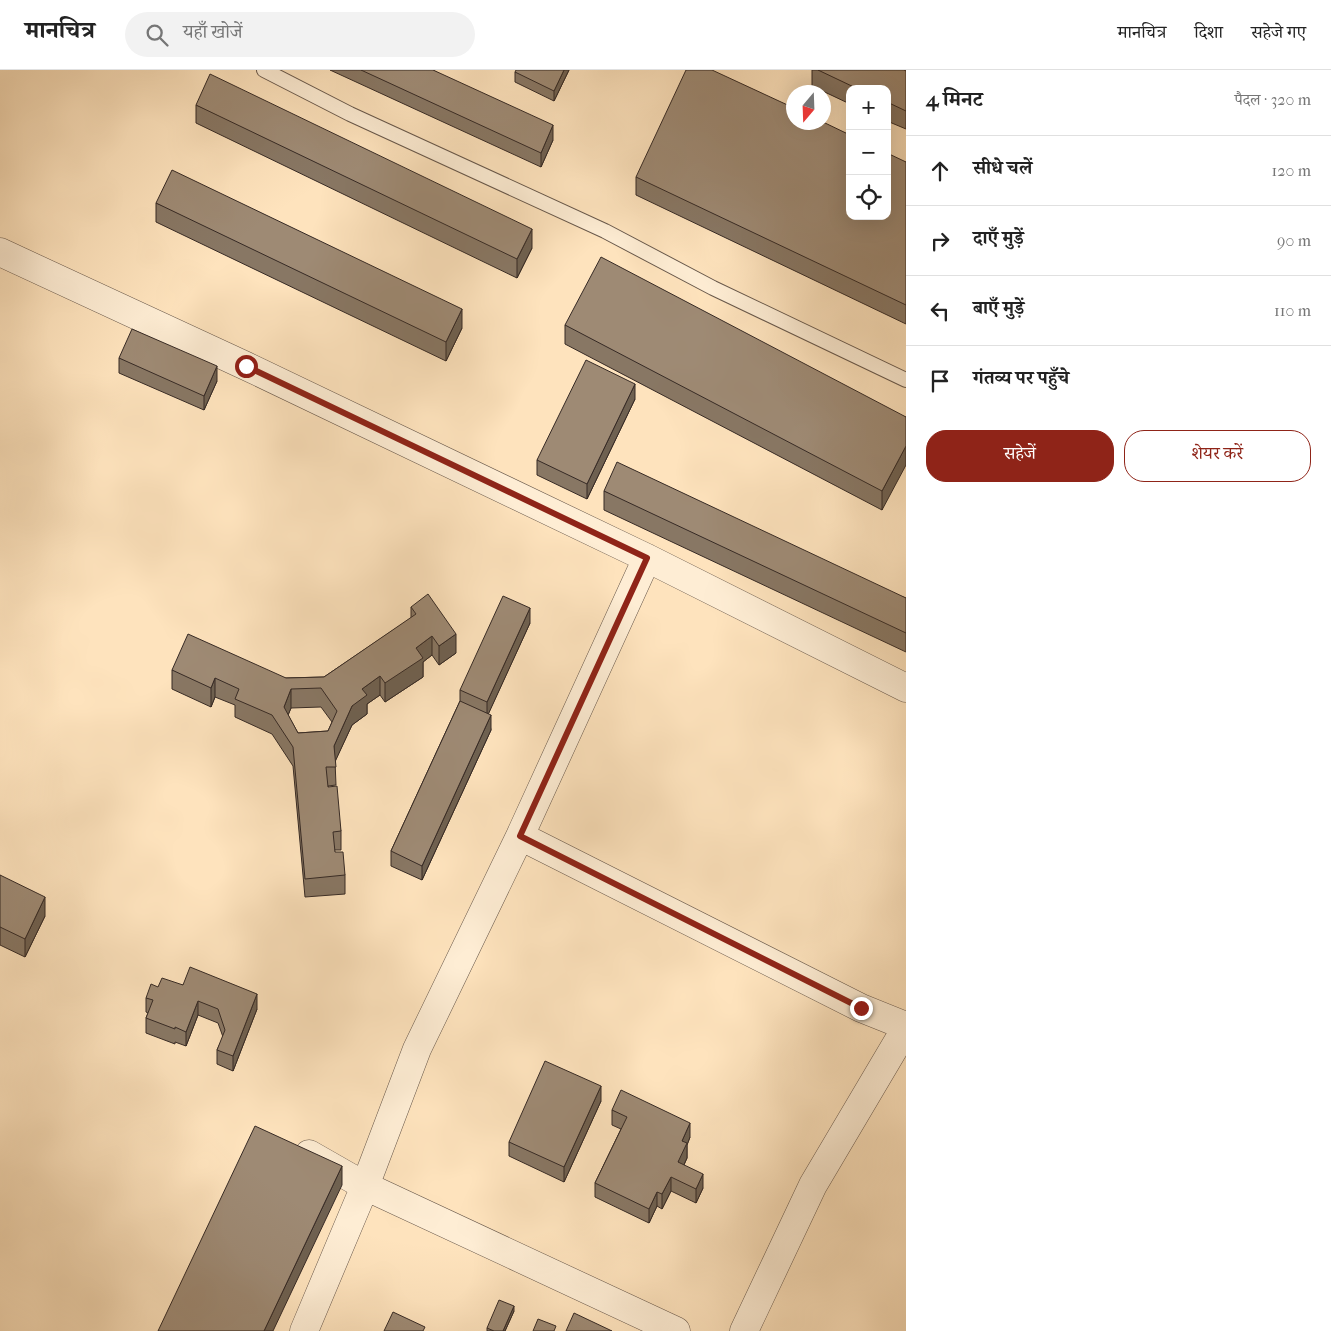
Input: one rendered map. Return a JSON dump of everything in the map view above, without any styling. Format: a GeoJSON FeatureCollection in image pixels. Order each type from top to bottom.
{"type":"FeatureCollection","features":[{"type":"Feature","properties":{"kind":"street"},"geometry":{"type":"LineString","coordinates":[[0,252],[254,370],[647,558],[906,688]]}},
{"type":"Feature","properties":{"kind":"street"},"geometry":{"type":"LineString","coordinates":[[304,1331],[365,1186],[418,1049],[520,836],[647,558]]}},
{"type":"Feature","properties":{"kind":"street"},"geometry":{"type":"LineString","coordinates":[[520,836],[861,1008],[906,1027],[813,1185],[744,1331]]}},
{"type":"Feature","properties":{"kind":"street"},"geometry":{"type":"LineString","coordinates":[[292,1145],[365,1186],[676,1331]]}},
{"type":"Feature","properties":{"kind":"lane"},"geometry":{"type":"LineString","coordinates":[[264,70],[350,114],[605,231],[713,288],[906,380]]}},
{"type":"Feature","properties":{"kind":"building"},"geometry":{"type":"Polygon","coordinates":[[[361,70],[433,70],[553,125],[541,153],[361,70]]]}},
{"type":"Feature","properties":{"kind":"building"},"geometry":{"type":"Polygon","coordinates":[[[516,70],[564,70],[554,91],[515,72],[516,70]]]}},
{"type":"Feature","properties":{"kind":"building"},"geometry":{"type":"Polygon","coordinates":[[[686,70],[712,70],[786,104],[786,130],[831,130],[831,126],[846,133],[846,220],[891,220],[891,155],[906,162],[906,305],[636,177],[686,70]]]}},
{"type":"Feature","properties":{"kind":"building"},"geometry":{"type":"Polygon","coordinates":[[[818,70],[904,70],[906,71],[906,111],[891,104],[891,85],[850,85],[818,70]]]}},
{"type":"Feature","properties":{"kind":"building"},"geometry":{"type":"Polygon","coordinates":[[[210,74],[532,229],[517,259],[196,105],[210,74]]]}},
{"type":"Feature","properties":{"kind":"building"},"geometry":{"type":"Polygon","coordinates":[[[172,170],[462,309],[446,342],[156,203],[172,170]]]}},
{"type":"Feature","properties":{"kind":"building"},"geometry":{"type":"Polygon","coordinates":[[[601,257],[906,417],[906,446],[882,491],[565,325],[601,257]]]}},
{"type":"Feature","properties":{"kind":"building"},"geometry":{"type":"Polygon","coordinates":[[[132,329],[217,366],[204,396],[119,358],[132,329]]]}},
{"type":"Feature","properties":{"kind":"building"},"geometry":{"type":"Polygon","coordinates":[[[586,360],[635,384],[587,484],[537,460],[586,360]]]}},
{"type":"Feature","properties":{"kind":"building"},"geometry":{"type":"Polygon","coordinates":[[[617,462],[906,598],[906,633],[604,491],[617,462]]]}},
{"type":"Feature","properties":{"kind":"building"},"geometry":{"type":"Polygon","coordinates":[[[428,594],[456,634],[439,646],[432,636],[416,648],[423,658],[385,683],[380,676],[362,689],[367,695],[352,706],[334,746],[336,767],[326,767],[328,787],[337,786],[341,831],[333,832],[335,852],[343,852],[345,875],[305,879],[293,747],[272,715],[235,699],[239,689],[215,678],[211,688],[172,670],[188,634],[286,678],[324,677],[416,614],[411,607],[428,594]],[[321,688],[291,689],[284,707],[298,733],[328,731],[337,711],[321,688]]]}},
{"type":"Feature","properties":{"kind":"building"},"geometry":{"type":"Polygon","coordinates":[[[503,596],[530,608],[487,702],[460,690],[503,596]]]}},
{"type":"Feature","properties":{"kind":"building"},"geometry":{"type":"Polygon","coordinates":[[[460,701],[491,715],[422,866],[391,851],[460,701]]]}},
{"type":"Feature","properties":{"kind":"building"},"geometry":{"type":"Polygon","coordinates":[[[0,875],[45,897],[25,939],[0,927],[0,875]]]}},
{"type":"Feature","properties":{"kind":"building"},"geometry":{"type":"Polygon","coordinates":[[[190,967],[257,994],[233,1056],[217,1050],[225,1030],[218,1009],[198,1001],[186,1032],[146,1018],[153,1000],[146,998],[151,984],[158,987],[162,978],[183,985],[190,967]]]}},
{"type":"Feature","properties":{"kind":"building"},"geometry":{"type":"Polygon","coordinates":[[[545,1061],[601,1086],[564,1167],[509,1142],[545,1061]]]}},
{"type":"Feature","properties":{"kind":"building"},"geometry":{"type":"Polygon","coordinates":[[[621,1090],[690,1123],[682,1141],[687,1143],[678,1162],[703,1174],[696,1189],[671,1177],[662,1194],[657,1192],[649,1209],[595,1183],[627,1117],[612,1110],[621,1090]]]}},
{"type":"Feature","properties":{"kind":"building"},"geometry":{"type":"Polygon","coordinates":[[[255,1126],[342,1166],[264,1331],[158,1331],[255,1126]]]}},
{"type":"Feature","properties":{"kind":"building"},"geometry":{"type":"Polygon","coordinates":[[[499,1300],[514,1306],[503,1331],[494,1331],[487,1328],[499,1300]]]}},
{"type":"Feature","properties":{"kind":"building"},"geometry":{"type":"Polygon","coordinates":[[[393,1312],[425,1327],[423,1331],[384,1331],[393,1312]]]}},
{"type":"Feature","properties":{"kind":"building"},"geometry":{"type":"Polygon","coordinates":[[[574,1313],[612,1331],[566,1331],[574,1313]]]}},
{"type":"Feature","properties":{"kind":"building"},"geometry":{"type":"Polygon","coordinates":[[[538,1319],[556,1326],[554,1331],[533,1331],[538,1319]]]}},
{"type":"Feature","properties":{"kind":"route"},"geometry":{"type":"LineString","coordinates":[[246,366],[647,558],[520,836],[861,1008]]}}]}
